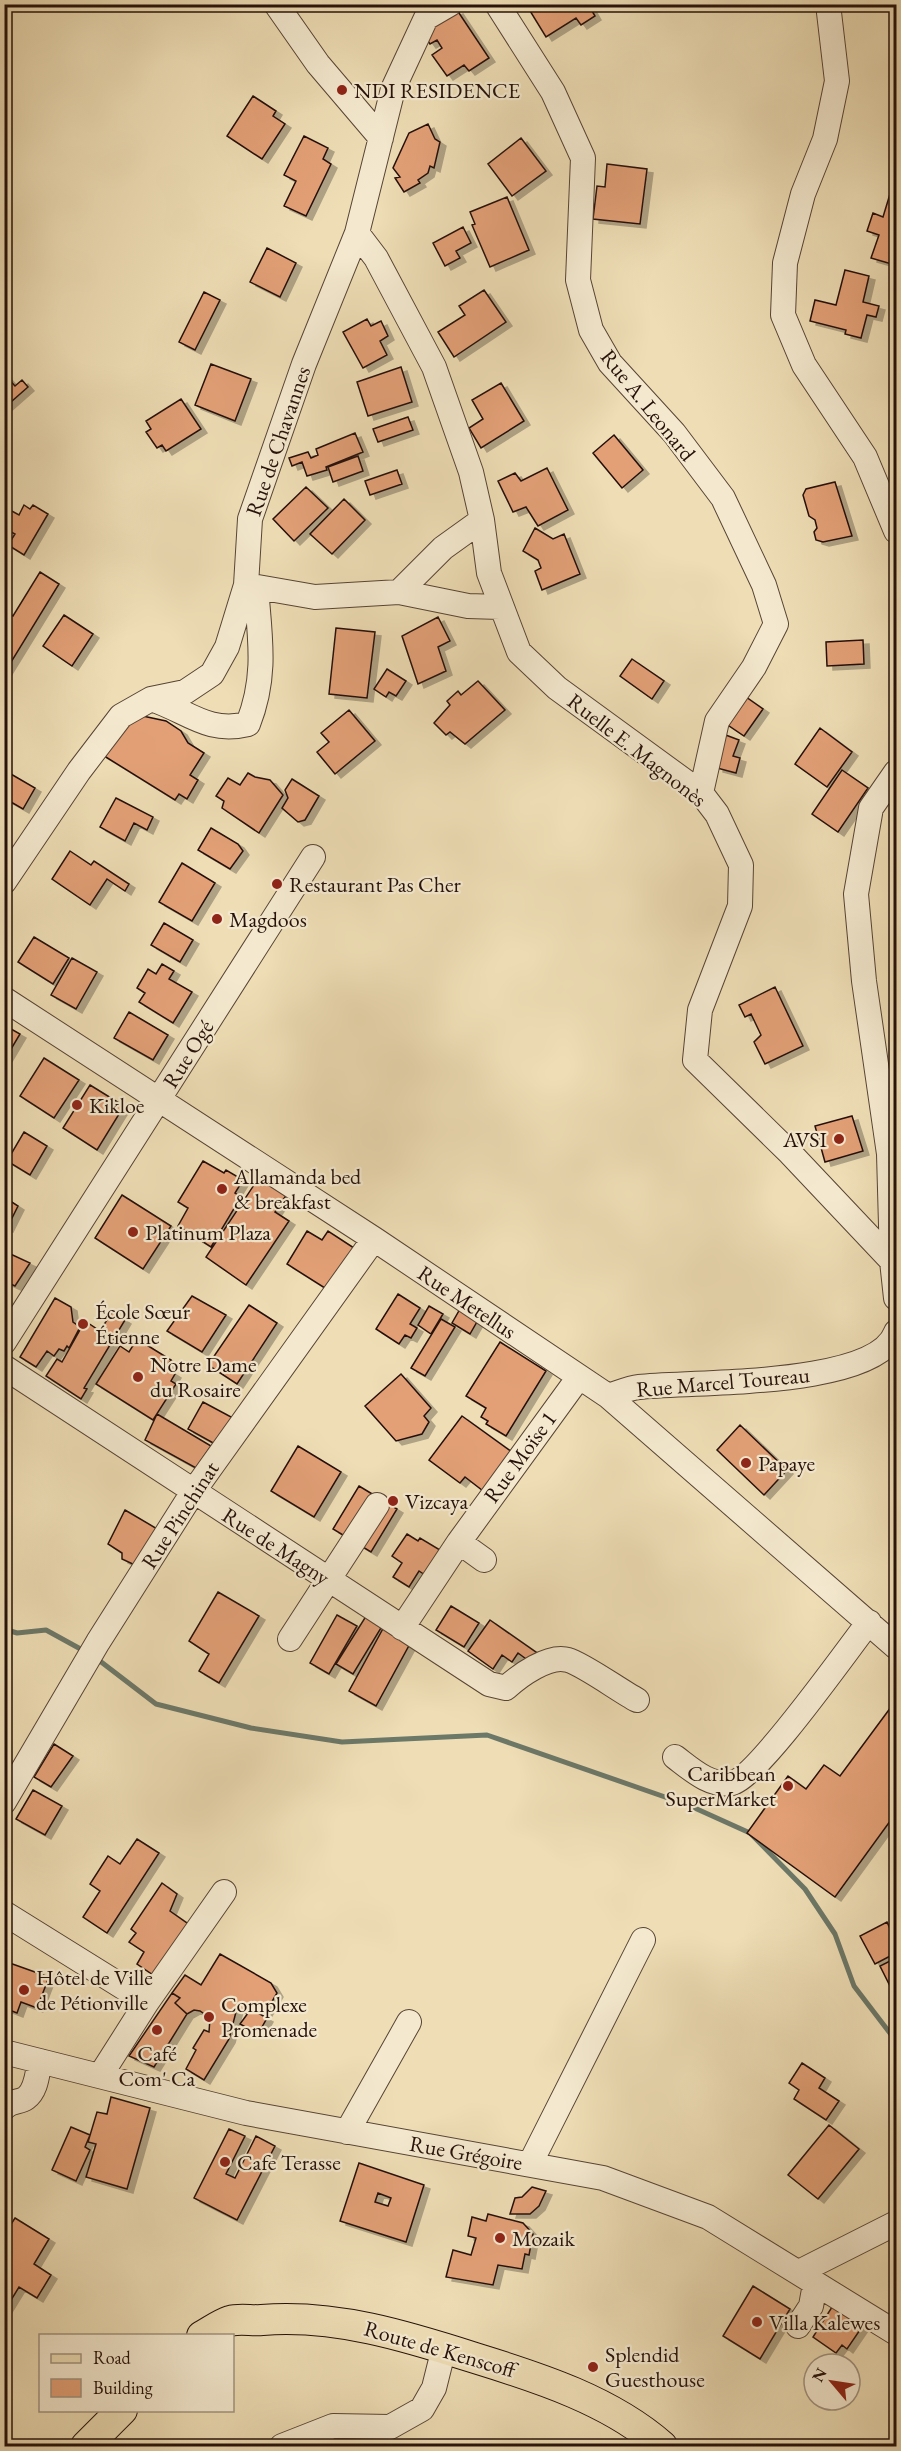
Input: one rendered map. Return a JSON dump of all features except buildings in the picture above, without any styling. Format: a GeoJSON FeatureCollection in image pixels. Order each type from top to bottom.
{"type":"FeatureCollection","features":[{"type":"Feature","properties":{"kind":"main road","name":"Route de Kenscoff"},"geometry":{"type":"LineString","coordinates":[[206,2334],[232,2320],[282,2318],[353,2324],[444,2348],[536,2377],[642,2428],[662,2446]]}},
{"type":"Feature","properties":{"kind":"main road"},"geometry":{"type":"LineString","coordinates":[[86,2446],[120,2412]]}},
{"type":"Feature","properties":{"kind":"street"},"geometry":{"type":"LineString","coordinates":[[276,4],[318,64],[381,138]]}},
{"type":"Feature","properties":{"kind":"street","name":"Rue de Chavannes"},"geometry":{"type":"LineString","coordinates":[[4,882],[79,771],[121,716],[152,699],[185,692],[212,674],[227,647],[251,586],[250,519],[268,473],[304,364],[357,233],[393,88],[426,18],[450,4]]}},
{"type":"Feature","properties":{"kind":"street","name":"Rue A. Leonard"},"geometry":{"type":"LineString","coordinates":[[497,4],[553,93],[583,158],[578,280],[591,330],[610,363],[674,433],[723,498],[764,585],[776,624],[754,667],[717,722],[701,793]]}},
{"type":"Feature","properties":{"kind":"street"},"geometry":{"type":"LineString","coordinates":[[828,4],[837,81],[825,139],[803,194],[785,263],[783,315],[804,365],[865,457],[897,531]]}},
{"type":"Feature","properties":{"kind":"street","name":"Ruelle E. Magnonès"},"geometry":{"type":"LineString","coordinates":[[357,233],[376,258],[434,367],[471,472],[483,520],[489,573],[519,652],[557,688],[701,793],[717,814],[741,865],[740,906],[700,1010],[695,1060],[790,1153],[892,1261]]}},
{"type":"Feature","properties":{"kind":"street"},"geometry":{"type":"LineString","coordinates":[[399,592],[443,548],[483,520]]}},
{"type":"Feature","properties":{"kind":"street"},"geometry":{"type":"LineString","coordinates":[[152,699],[178,708],[209,726],[231,728],[248,724],[256,705],[263,665],[251,586],[315,597],[399,592],[468,606],[500,607]]}},
{"type":"Feature","properties":{"kind":"street"},"geometry":{"type":"LineString","coordinates":[[897,772],[871,808],[855,894],[864,981],[889,1154],[892,1261],[897,1298]]}},
{"type":"Feature","properties":{"kind":"street","name":"Rue Ogé"},"geometry":{"type":"LineString","coordinates":[[4,1342],[313,857]]}},
{"type":"Feature","properties":{"kind":"street","name":"Rue Metellus"},"geometry":{"type":"LineString","coordinates":[[4,999],[374,1239],[608,1396],[897,1647]]}},
{"type":"Feature","properties":{"kind":"street","name":"Rue Pinchinat"},"geometry":{"type":"LineString","coordinates":[[4,1802],[79,1672],[193,1492],[374,1239]]}},
{"type":"Feature","properties":{"kind":"street","name":"Rue Marcel Toureau"},"geometry":{"type":"LineString","coordinates":[[608,1396],[637,1387],[728,1384],[814,1374],[877,1353],[893,1341],[897,1332]]}},
{"type":"Feature","properties":{"kind":"street","name":"Rue de Magny"},"geometry":{"type":"LineString","coordinates":[[4,1367],[489,1684],[506,1688],[522,1672],[552,1661],[567,1659],[637,1700]]}},
{"type":"Feature","properties":{"kind":"street","name":"Rue Moïse 1"},"geometry":{"type":"LineString","coordinates":[[402,1628],[459,1542],[579,1377]]}},
{"type":"Feature","properties":{"kind":"street"},"geometry":{"type":"LineString","coordinates":[[290,1639],[377,1505]]}},
{"type":"Feature","properties":{"kind":"street"},"geometry":{"type":"LineString","coordinates":[[459,1542],[484,1560]]}},
{"type":"Feature","properties":{"kind":"street"},"geometry":{"type":"LineString","coordinates":[[675,1757],[714,1782],[724,1784],[743,1779],[779,1738],[869,1622]]}},
{"type":"Feature","properties":{"kind":"street"},"geometry":{"type":"LineString","coordinates":[[100,2076],[147,2002],[224,1892]]}},
{"type":"Feature","properties":{"kind":"street"},"geometry":{"type":"LineString","coordinates":[[4,1913],[147,2002]]}},
{"type":"Feature","properties":{"kind":"street"},"geometry":{"type":"LineString","coordinates":[[530,2164],[643,1940]]}},
{"type":"Feature","properties":{"kind":"street"},"geometry":{"type":"LineString","coordinates":[[347,2132],[409,2022]]}},
{"type":"Feature","properties":{"kind":"street","name":"Rue Grégoire"},"geometry":{"type":"LineString","coordinates":[[5,2056],[40,2061],[246,2113],[603,2178],[708,2217],[897,2333]]}},
{"type":"Feature","properties":{"kind":"street"},"geometry":{"type":"LineString","coordinates":[[6,2102],[26,2098],[35,2086],[40,2061]]}},
{"type":"Feature","properties":{"kind":"street"},"geometry":{"type":"LineString","coordinates":[[798,2326],[811,2306],[807,2278],[897,2223]]}},
{"type":"Feature","properties":{"kind":"street"},"geometry":{"type":"LineString","coordinates":[[282,2446],[333,2426],[390,2427],[422,2409],[434,2388],[444,2348]]}},
{"type":"Feature","properties":{"kind":"waterway"},"geometry":{"type":"LineString","coordinates":[[4,1629],[17,1633],[46,1630],[86,1652]]}},
{"type":"Feature","properties":{"kind":"waterway"},"geometry":{"type":"LineString","coordinates":[[96,1658],[156,1704],[251,1728],[342,1742],[487,1735],[688,1805],[750,1833],[805,1889],[835,1934],[854,1986],[896,2041]]}},
{"type":"Feature","properties":{"kind":"place","name":"NDI RESIDENCE"},"geometry":{"type":"Point","coordinates":[342,90]}},
{"type":"Feature","properties":{"kind":"place","name":"Restaurant Pas Cher"},"geometry":{"type":"Point","coordinates":[277,884]}},
{"type":"Feature","properties":{"kind":"place","name":"Magdoos"},"geometry":{"type":"Point","coordinates":[217,919]}},
{"type":"Feature","properties":{"kind":"place","name":"Kikloe"},"geometry":{"type":"Point","coordinates":[77,1105]}},
{"type":"Feature","properties":{"kind":"place","name":"AVSI"},"geometry":{"type":"Point","coordinates":[839,1139]}},
{"type":"Feature","properties":{"kind":"place","name":"Allamanda bed & breakfast"},"geometry":{"type":"Point","coordinates":[222,1189]}},
{"type":"Feature","properties":{"kind":"place","name":"Platinum Plaza"},"geometry":{"type":"Point","coordinates":[133,1232]}},
{"type":"Feature","properties":{"kind":"place","name":"École Sœur Étienne"},"geometry":{"type":"Point","coordinates":[83,1324]}},
{"type":"Feature","properties":{"kind":"place","name":"Notre Dame du Rosaire"},"geometry":{"type":"Point","coordinates":[138,1377]}},
{"type":"Feature","properties":{"kind":"place","name":"Papaye"},"geometry":{"type":"Point","coordinates":[746,1463]}},
{"type":"Feature","properties":{"kind":"place","name":"Vizcaya"},"geometry":{"type":"Point","coordinates":[393,1501]}},
{"type":"Feature","properties":{"kind":"place","name":"Caribbean SuperMarket"},"geometry":{"type":"Point","coordinates":[788,1786]}},
{"type":"Feature","properties":{"kind":"place","name":"Hôtel de Ville de Pétionville"},"geometry":{"type":"Point","coordinates":[24,1990]}},
{"type":"Feature","properties":{"kind":"place","name":"Complexe Promenade"},"geometry":{"type":"Point","coordinates":[209,2017]}},
{"type":"Feature","properties":{"kind":"place","name":"Café Com' Ca"},"geometry":{"type":"Point","coordinates":[157,2030]}},
{"type":"Feature","properties":{"kind":"place","name":"Cafe Terasse"},"geometry":{"type":"Point","coordinates":[225,2162]}},
{"type":"Feature","properties":{"kind":"place","name":"Mozaik"},"geometry":{"type":"Point","coordinates":[500,2238]}},
{"type":"Feature","properties":{"kind":"place","name":"Villa Kalewes"},"geometry":{"type":"Point","coordinates":[757,2322]}},
{"type":"Feature","properties":{"kind":"place","name":"Splendid Guesthouse"},"geometry":{"type":"Point","coordinates":[593,2367]}}]}
